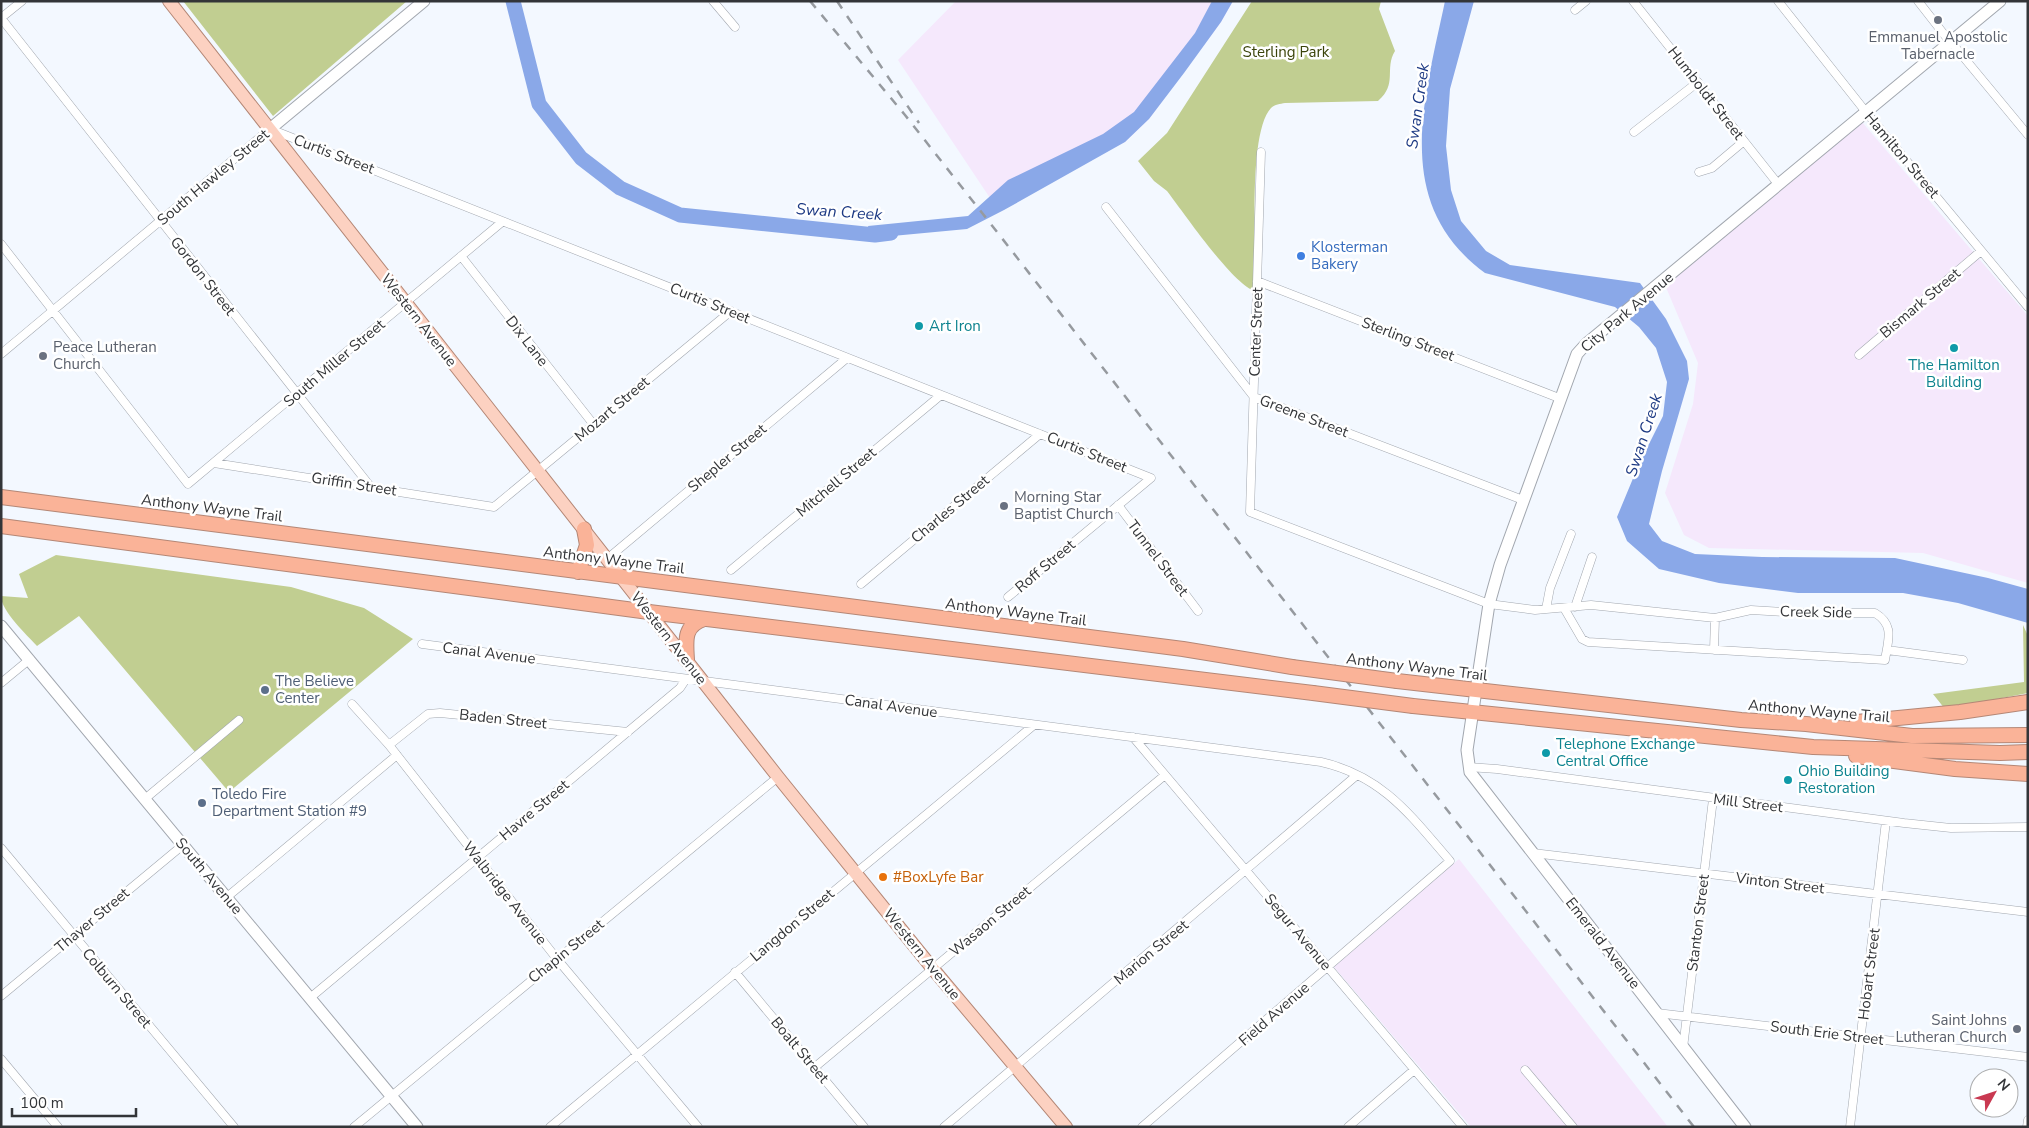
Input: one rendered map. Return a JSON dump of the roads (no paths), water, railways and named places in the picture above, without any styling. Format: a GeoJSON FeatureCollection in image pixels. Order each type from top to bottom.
{"type":"FeatureCollection","features":[{"type":"Feature","properties":{"kind":"highway","name":"Anthony Wayne Trail"},"geometry":{"type":"LineString","coordinates":[[1,497],[1183,649],[1292,667],[1477,691],[1741,720],[1806,724],[1912,736],[2028,736]]}},
{"type":"Feature","properties":{"kind":"highway"},"geometry":{"type":"LineString","coordinates":[[1,506],[21,500]]}},
{"type":"Feature","properties":{"kind":"highway"},"geometry":{"type":"LineString","coordinates":[[1,526],[649,612],[1413,706],[1814,747],[2000,753],[2028,752]]}},
{"type":"Feature","properties":{"kind":"highway"},"geometry":{"type":"LineString","coordinates":[[578,572],[587,545],[584,529]]}},
{"type":"Feature","properties":{"kind":"highway"},"geometry":{"type":"LineString","coordinates":[[688,660],[686,643],[688,629],[695,622],[704,619]]}},
{"type":"Feature","properties":{"kind":"highway"},"geometry":{"type":"LineString","coordinates":[[1806,724],[1875,722],[2028,702]]}},
{"type":"Feature","properties":{"kind":"highway"},"geometry":{"type":"LineString","coordinates":[[1814,747],[1877,760],[1955,769],[2028,774]]}},
{"type":"Feature","properties":{"kind":"main road","name":"Western Avenue"},"geometry":{"type":"LineString","coordinates":[[169,1],[778,777],[933,969],[1066,1127]]}},
{"type":"Feature","properties":{"kind":"street"},"geometry":{"type":"LineString","coordinates":[[1,18],[22,1]]}},
{"type":"Feature","properties":{"kind":"street","name":"South Hawley Street"},"geometry":{"type":"LineString","coordinates":[[1,354],[424,1]]}},
{"type":"Feature","properties":{"kind":"street"},"geometry":{"type":"LineString","coordinates":[[713,1],[735,27]]}},
{"type":"Feature","properties":{"kind":"street"},"geometry":{"type":"LineString","coordinates":[[1574,10],[1586,1]]}},
{"type":"Feature","properties":{"kind":"street","name":"Humboldt Street"},"geometry":{"type":"LineString","coordinates":[[1633,1],[1778,184]]}},
{"type":"Feature","properties":{"kind":"street","name":"Hamilton Street"},"geometry":{"type":"LineString","coordinates":[[1778,1],[1866,112],[2028,307]]}},
{"type":"Feature","properties":{"kind":"street"},"geometry":{"type":"LineString","coordinates":[[1918,1],[2028,135]]}},
{"type":"Feature","properties":{"kind":"street","name":"City Park Avenue"},"geometry":{"type":"LineString","coordinates":[[1467,762],[1489,604],[1500,565],[1559,398],[1577,354],[1617,318],[2000,1]]}},
{"type":"Feature","properties":{"kind":"street","name":"Gordon Street"},"geometry":{"type":"LineString","coordinates":[[1,18],[370,486]]}},
{"type":"Feature","properties":{"kind":"street"},"geometry":{"type":"LineString","coordinates":[[1634,132],[1698,82]]}},
{"type":"Feature","properties":{"kind":"street","name":"Curtis Street"},"geometry":{"type":"LineString","coordinates":[[270,130],[1151,478]]}},
{"type":"Feature","properties":{"kind":"street"},"geometry":{"type":"LineString","coordinates":[[1699,172],[1712,168],[1744,141]]}},
{"type":"Feature","properties":{"kind":"street","name":"Center Street"},"geometry":{"type":"LineString","coordinates":[[1261,152],[1250,512],[1489,604]]}},
{"type":"Feature","properties":{"kind":"street","name":"Greene Street"},"geometry":{"type":"LineString","coordinates":[[1106,207],[1254,397],[1523,500]]}},
{"type":"Feature","properties":{"kind":"street","name":"South Miller Street"},"geometry":{"type":"LineString","coordinates":[[53,310],[188,484],[502,222]]}},
{"type":"Feature","properties":{"kind":"street"},"geometry":{"type":"LineString","coordinates":[[1,244],[53,310]]}},
{"type":"Feature","properties":{"kind":"street","name":"Bismark Street"},"geometry":{"type":"LineString","coordinates":[[1859,355],[1981,251]]}},
{"type":"Feature","properties":{"kind":"street","name":"Dix Lane"},"geometry":{"type":"LineString","coordinates":[[461,256],[594,424]]}},
{"type":"Feature","properties":{"kind":"street","name":"Sterling Street"},"geometry":{"type":"LineString","coordinates":[[1257,281],[1559,398]]}},
{"type":"Feature","properties":{"kind":"street","name":"Mozart Street"},"geometry":{"type":"LineString","coordinates":[[494,507],[731,311]]}},
{"type":"Feature","properties":{"kind":"street","name":"Shepler Street"},"geometry":{"type":"LineString","coordinates":[[607,559],[846,358]]}},
{"type":"Feature","properties":{"kind":"street","name":"Mitchell Street"},"geometry":{"type":"LineString","coordinates":[[731,570],[941,395]]}},
{"type":"Feature","properties":{"kind":"street","name":"Charles Street"},"geometry":{"type":"LineString","coordinates":[[861,584],[1040,434]]}},
{"type":"Feature","properties":{"kind":"street","name":"Griffin Street"},"geometry":{"type":"LineString","coordinates":[[214,463],[494,507]]}},
{"type":"Feature","properties":{"kind":"street","name":"Roff Street"},"geometry":{"type":"LineString","coordinates":[[1008,597],[1151,478]]}},
{"type":"Feature","properties":{"kind":"street","name":"Tunnel Street"},"geometry":{"type":"LineString","coordinates":[[1118,505],[1198,611]]}},
{"type":"Feature","properties":{"kind":"street"},"geometry":{"type":"LineString","coordinates":[[1546,609],[1550,588],[1570,534]]}},
{"type":"Feature","properties":{"kind":"street"},"geometry":{"type":"LineString","coordinates":[[1575,607],[1592,557]]}},
{"type":"Feature","properties":{"kind":"street","name":"Creek Side"},"geometry":{"type":"LineString","coordinates":[[1489,604],[1546,609],[1591,605],[1702,615],[1715,618],[1751,610],[1802,613],[1875,613],[1885,619],[1889,627],[1887,650]]}},
{"type":"Feature","properties":{"kind":"street"},"geometry":{"type":"LineString","coordinates":[[1564,608],[1582,639],[1588,642],[1885,660],[1887,650],[1963,660]]}},
{"type":"Feature","properties":{"kind":"street"},"geometry":{"type":"LineString","coordinates":[[1714,650],[1715,618]]}},
{"type":"Feature","properties":{"kind":"street","name":"South Avenue"},"geometry":{"type":"LineString","coordinates":[[1,626],[146,798],[182,845],[417,1127]]}},
{"type":"Feature","properties":{"kind":"street","name":"Canal Avenue"},"geometry":{"type":"LineString","coordinates":[[422,644],[1322,762],[1357,775],[1389,794],[1450,861]]}},
{"type":"Feature","properties":{"kind":"street"},"geometry":{"type":"LineString","coordinates":[[1,683],[30,659]]}},
{"type":"Feature","properties":{"kind":"street","name":"Havre Street"},"geometry":{"type":"LineString","coordinates":[[310,998],[680,688],[686,679]]}},
{"type":"Feature","properties":{"kind":"street","name":"Walbridge Avenue"},"geometry":{"type":"LineString","coordinates":[[352,704],[389,745],[558,959],[698,1127]]}},
{"type":"Feature","properties":{"kind":"street","name":"Baden Street"},"geometry":{"type":"LineString","coordinates":[[389,745],[428,714],[440,713],[628,732]]}},
{"type":"Feature","properties":{"kind":"street"},"geometry":{"type":"LineString","coordinates":[[146,798],[239,720]]}},
{"type":"Feature","properties":{"kind":"street","name":"Langdon Street"},"geometry":{"type":"LineString","coordinates":[[550,1127],[1034,725]]}},
{"type":"Feature","properties":{"kind":"street","name":"Segur Avenue"},"geometry":{"type":"LineString","coordinates":[[1133,737],[1463,1127]]}},
{"type":"Feature","properties":{"kind":"street"},"geometry":{"type":"LineString","coordinates":[[227,897],[397,755]]}},
{"type":"Feature","properties":{"kind":"street","name":"Mill Street"},"geometry":{"type":"LineString","coordinates":[[1467,762],[1498,769],[1886,821],[1951,828],[2028,827]]}},
{"type":"Feature","properties":{"kind":"street","name":"Emerald Avenue"},"geometry":{"type":"LineString","coordinates":[[1467,762],[1474,778],[1744,1127]]}},
{"type":"Feature","properties":{"kind":"street","name":"Wasaon Street"},"geometry":{"type":"LineString","coordinates":[[815,1067],[1165,775]]}},
{"type":"Feature","properties":{"kind":"street","name":"Marion Street"},"geometry":{"type":"LineString","coordinates":[[944,1127],[1357,775]]}},
{"type":"Feature","properties":{"kind":"street","name":"Chapin Street"},"geometry":{"type":"LineString","coordinates":[[354,1127],[778,777]]}},
{"type":"Feature","properties":{"kind":"street","name":"Stanton Street"},"geometry":{"type":"LineString","coordinates":[[1683,1048],[1714,799]]}},
{"type":"Feature","properties":{"kind":"street","name":"Hobart Street"},"geometry":{"type":"LineString","coordinates":[[1850,1127],[1886,821]]}},
{"type":"Feature","properties":{"kind":"street","name":"Thayer Street"},"geometry":{"type":"LineString","coordinates":[[1,996],[182,845]]}},
{"type":"Feature","properties":{"kind":"street","name":"Colburn Street"},"geometry":{"type":"LineString","coordinates":[[1,848],[234,1127]]}},
{"type":"Feature","properties":{"kind":"street","name":"Vinton Street"},"geometry":{"type":"LineString","coordinates":[[1533,853],[2028,912]]}},
{"type":"Feature","properties":{"kind":"street","name":"Field Avenue"},"geometry":{"type":"LineString","coordinates":[[1142,1127],[1450,861]]}},
{"type":"Feature","properties":{"kind":"street","name":"Boalt Street"},"geometry":{"type":"LineString","coordinates":[[735,972],[864,1127]]}},
{"type":"Feature","properties":{"kind":"street","name":"South Erie Street"},"geometry":{"type":"LineString","coordinates":[[1657,1013],[2028,1057]]}},
{"type":"Feature","properties":{"kind":"street"},"geometry":{"type":"LineString","coordinates":[[1,1059],[58,1127]]}},
{"type":"Feature","properties":{"kind":"street"},"geometry":{"type":"LineString","coordinates":[[1348,1127],[1414,1070]]}},
{"type":"Feature","properties":{"kind":"street"},"geometry":{"type":"LineString","coordinates":[[1525,1070],[1573,1127]]}},
{"type":"Feature","properties":{"kind":"street"},"geometry":{"type":"LineString","coordinates":[[2027,1127],[2028,1120]]}},
{"type":"Feature","properties":{"kind":"water"},"geometry":{"type":"Polygon","coordinates":[[[1212,1],[1233,1],[1221,22],[1149,119],[1125,142],[967,229],[871,238],[868,226],[968,216],[1008,180],[1103,134],[1134,112],[1195,33],[1212,1]]]}},
{"type":"Feature","properties":{"kind":"water"},"geometry":{"type":"Polygon","coordinates":[[[1445,1],[1474,1],[1450,89],[1446,146],[1451,190],[1461,221],[1486,251],[1510,265],[1640,283],[1666,319],[1687,361],[1689,379],[1662,471],[1649,524],[1662,541],[1695,554],[1762,557],[1895,558],[1988,578],[2028,589],[2028,623],[1958,603],[1903,593],[1798,593],[1719,583],[1659,569],[1627,541],[1617,517],[1639,464],[1663,416],[1667,382],[1656,348],[1639,327],[1615,307],[1485,273],[1455,245],[1436,215],[1425,182],[1422,147],[1429,75],[1445,1]]]}},
{"type":"Feature","properties":{"kind":"waterway","name":"Swan Creek"},"geometry":{"type":"LineString","coordinates":[[513,1],[539,104],[581,158],[620,188],[680,215],[875,235],[891,233]]}},
{"type":"Feature","properties":{"kind":"railway"},"geometry":{"type":"LineString","coordinates":[[810,1],[905,115],[1001,237],[1694,1127]]}},
{"type":"Feature","properties":{"kind":"railway"},"geometry":{"type":"LineString","coordinates":[[837,1],[919,123]]}},
{"type":"Feature","properties":{"kind":"place","name":"Emmanuel Apostolic Tabernacle"},"geometry":{"type":"Point","coordinates":[1938,20]}},
{"type":"Feature","properties":{"kind":"place","name":"Klosterman Bakery"},"geometry":{"type":"Point","coordinates":[1301,256]}},
{"type":"Feature","properties":{"kind":"place","name":"Art Iron"},"geometry":{"type":"Point","coordinates":[919,326]}},
{"type":"Feature","properties":{"kind":"place","name":"The Hamilton Building"},"geometry":{"type":"Point","coordinates":[1954,348]}},
{"type":"Feature","properties":{"kind":"place","name":"Peace Lutheran Church"},"geometry":{"type":"Point","coordinates":[43,356]}},
{"type":"Feature","properties":{"kind":"place","name":"Morning Star Baptist Church"},"geometry":{"type":"Point","coordinates":[1004,506]}},
{"type":"Feature","properties":{"kind":"place","name":"The Believe Center"},"geometry":{"type":"Point","coordinates":[265,690]}},
{"type":"Feature","properties":{"kind":"place","name":"Telephone Exchange Central Office"},"geometry":{"type":"Point","coordinates":[1546,753]}},
{"type":"Feature","properties":{"kind":"place","name":"Ohio Building Restoration"},"geometry":{"type":"Point","coordinates":[1788,780]}},
{"type":"Feature","properties":{"kind":"place","name":"Toledo Fire Department Station #9"},"geometry":{"type":"Point","coordinates":[202,803]}},
{"type":"Feature","properties":{"kind":"place","name":"#BoxLyfe Bar"},"geometry":{"type":"Point","coordinates":[883,877]}},
{"type":"Feature","properties":{"kind":"place","name":"Saint Johns Lutheran Church"},"geometry":{"type":"Point","coordinates":[2017,1029]}},
{"type":"Feature","properties":{"kind":"park label","name":"Sterling Park"},"geometry":{"type":"Point","coordinates":[1286,52]}}]}
